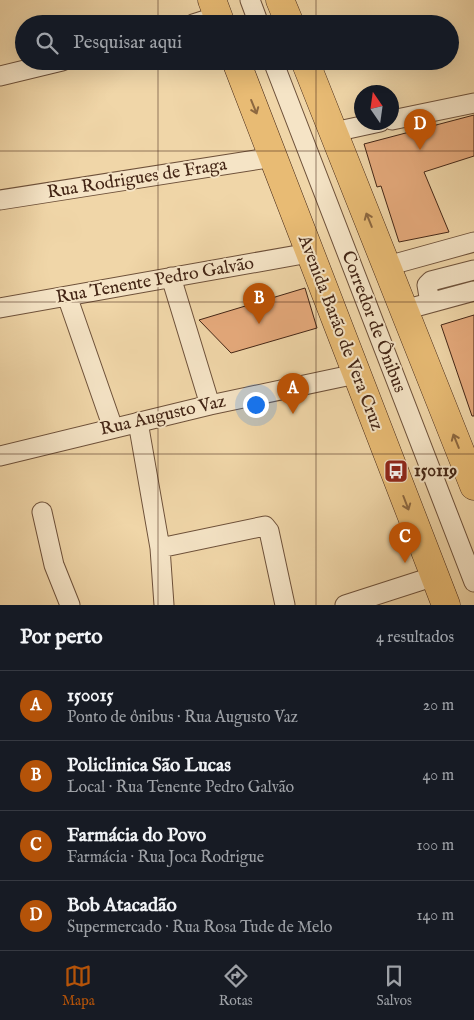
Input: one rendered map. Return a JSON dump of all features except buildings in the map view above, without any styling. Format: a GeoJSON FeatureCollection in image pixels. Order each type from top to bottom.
{"type":"FeatureCollection","features":[{"type":"Feature","properties":{"kind":"highway","name":"Avenida Barão de Vera Cruz"},"geometry":{"type":"LineString","coordinates":[[240,70],[446,605]]}},
{"type":"Feature","properties":{"kind":"highway"},"geometry":{"type":"LineString","coordinates":[[309,70],[474,486]]}},
{"type":"Feature","properties":{"kind":"street"},"geometry":{"type":"LineString","coordinates":[[250,0],[256,15]]}},
{"type":"Feature","properties":{"kind":"street"},"geometry":{"type":"LineString","coordinates":[[0,76],[25,70]]}},
{"type":"Feature","properties":{"kind":"street","name":"Corredor de Ônibus"},"geometry":{"type":"LineString","coordinates":[[277,70],[474,582]]}},
{"type":"Feature","properties":{"kind":"street"},"geometry":{"type":"LineString","coordinates":[[399,119],[474,104]]}},
{"type":"Feature","properties":{"kind":"street"},"geometry":{"type":"LineString","coordinates":[[334,132],[354,128]]}},
{"type":"Feature","properties":{"kind":"street","name":"Rua Rodrigues de Fraga"},"geometry":{"type":"LineString","coordinates":[[0,200],[274,157]]}},
{"type":"Feature","properties":{"kind":"street"},"geometry":{"type":"LineString","coordinates":[[387,266],[474,242]]}},
{"type":"Feature","properties":{"kind":"street","name":"Rua Tenente Pedro Galvão"},"geometry":{"type":"LineString","coordinates":[[0,308],[309,253]]}},
{"type":"Feature","properties":{"kind":"street"},"geometry":{"type":"LineString","coordinates":[[430,303],[427,285],[431,281],[474,270]]}},
{"type":"Feature","properties":{"kind":"street"},"geometry":{"type":"LineString","coordinates":[[170,277],[210,405]]}},
{"type":"Feature","properties":{"kind":"street"},"geometry":{"type":"LineString","coordinates":[[404,310],[474,292]]}},
{"type":"Feature","properties":{"kind":"street"},"geometry":{"type":"LineString","coordinates":[[67,296],[113,428]]}},
{"type":"Feature","properties":{"kind":"street","name":"Rua Augusto Vaz"},"geometry":{"type":"LineString","coordinates":[[2,450],[113,428],[356,374]]}},
{"type":"Feature","properties":{"kind":"street"},"geometry":{"type":"LineString","coordinates":[[138,422],[160,548],[164,605]]}},
{"type":"Feature","properties":{"kind":"street"},"geometry":{"type":"LineString","coordinates":[[42,512],[54,565],[70,605]]}},
{"type":"Feature","properties":{"kind":"street"},"geometry":{"type":"LineString","coordinates":[[160,548],[265,526],[269,530],[285,605]]}},
{"type":"Feature","properties":{"kind":"street"},"geometry":{"type":"LineString","coordinates":[[345,605],[435,576]]}},
{"type":"Feature","properties":{"kind":"place","name":"Bob Atacadão"},"geometry":{"type":"Point","coordinates":[420,150]}},
{"type":"Feature","properties":{"kind":"place","name":"Policlinica São Lucas"},"geometry":{"type":"Point","coordinates":[259,324]}},
{"type":"Feature","properties":{"kind":"place","name":"150015"},"geometry":{"type":"Point","coordinates":[293,414]}},
{"type":"Feature","properties":{"kind":"place","name":"150119"},"geometry":{"type":"Point","coordinates":[396,471]}},
{"type":"Feature","properties":{"kind":"place","name":"Farmácia do Povo"},"geometry":{"type":"Point","coordinates":[405,563]}}]}
